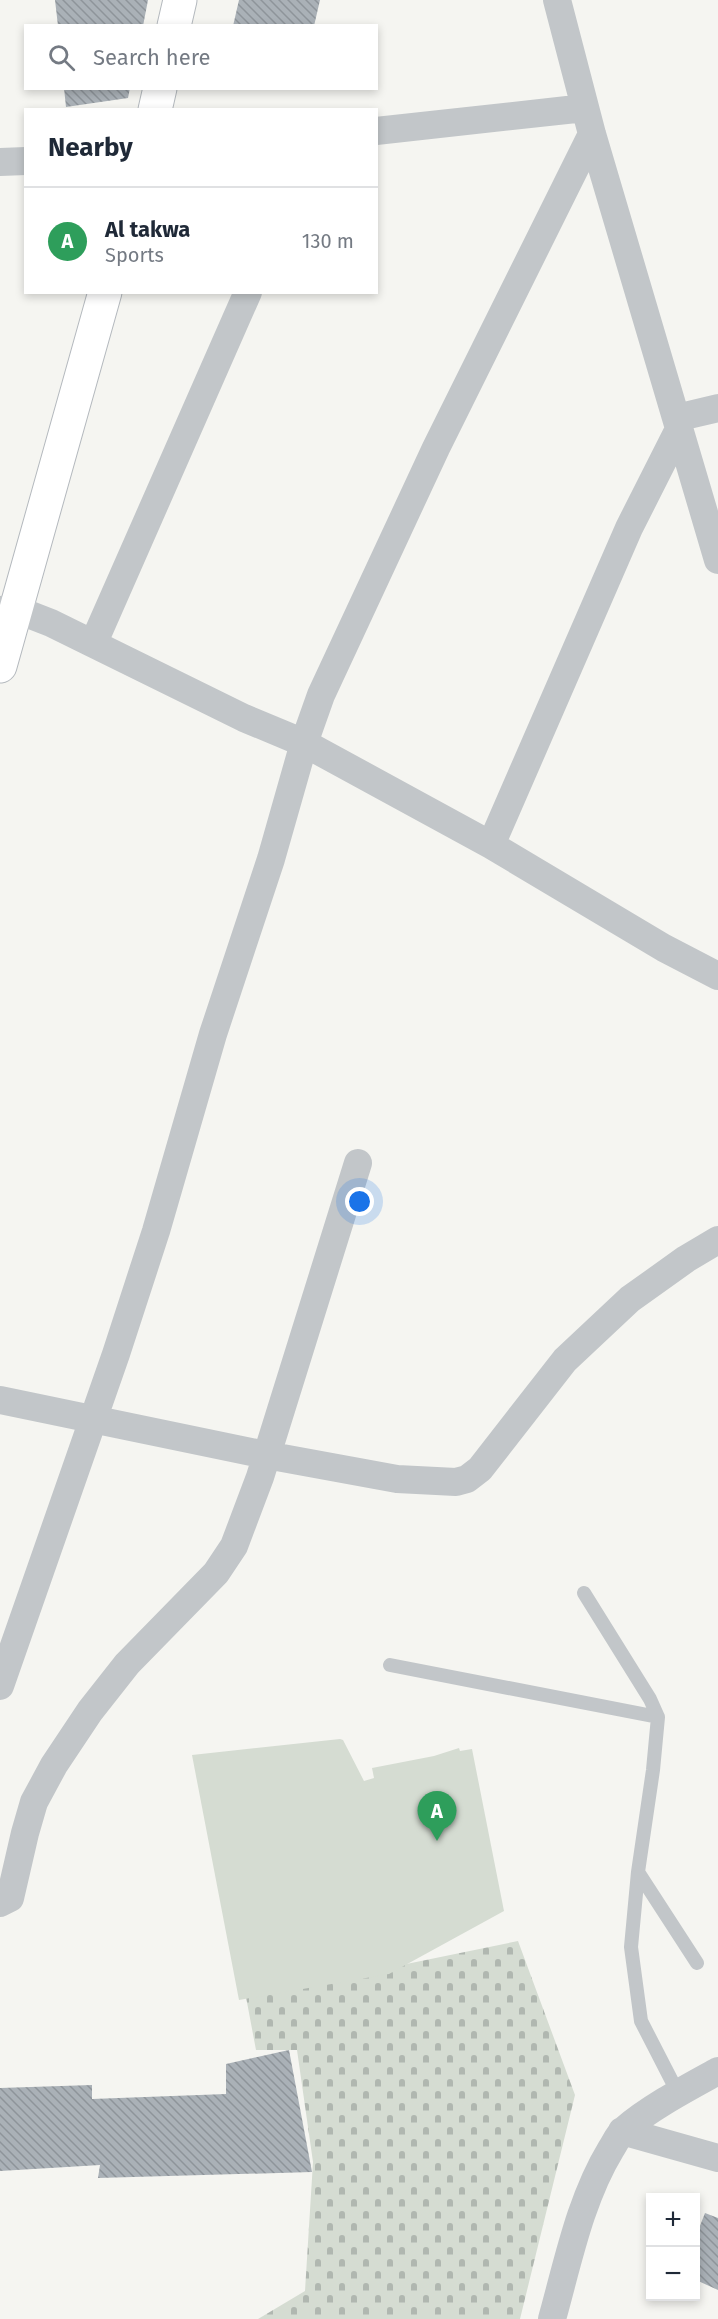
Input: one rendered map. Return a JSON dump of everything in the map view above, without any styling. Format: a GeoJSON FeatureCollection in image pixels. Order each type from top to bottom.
{"type":"FeatureCollection","features":[{"type":"Feature","properties":{"kind":"main road"},"geometry":{"type":"LineString","coordinates":[[174,24],[180,0]]}},
{"type":"Feature","properties":{"kind":"main road"},"geometry":{"type":"LineString","coordinates":[[155,108],[160,90]]}},
{"type":"Feature","properties":{"kind":"main road"},"geometry":{"type":"LineString","coordinates":[[0,666],[7,610],[104,294]]}},
{"type":"Feature","properties":{"kind":"street"},"geometry":{"type":"LineString","coordinates":[[557,0],[589,121],[718,561]]}},
{"type":"Feature","properties":{"kind":"street"},"geometry":{"type":"LineString","coordinates":[[378,131],[589,121]]}},
{"type":"Feature","properties":{"kind":"street"},"geometry":{"type":"LineString","coordinates":[[0,1686],[156,1231],[213,1034],[271,859],[304,743],[321,695],[589,121]]}},
{"type":"Feature","properties":{"kind":"street"},"geometry":{"type":"LineString","coordinates":[[0,162],[24,161]]}},
{"type":"Feature","properties":{"kind":"street"},"geometry":{"type":"LineString","coordinates":[[94,642],[247,294]]}},
{"type":"Feature","properties":{"kind":"street"},"geometry":{"type":"LineString","coordinates":[[491,845],[629,528],[677,424],[718,408]]}},
{"type":"Feature","properties":{"kind":"street"},"geometry":{"type":"LineString","coordinates":[[7,610],[94,642],[244,717],[304,743],[491,845],[664,948],[718,976]]}},
{"type":"Feature","properties":{"kind":"street"},"geometry":{"type":"LineString","coordinates":[[0,1904],[10,1898],[34,1802],[54,1765],[90,1711],[127,1664],[216,1573],[234,1546],[266,1455],[358,1163]]}},
{"type":"Feature","properties":{"kind":"street"},"geometry":{"type":"LineString","coordinates":[[0,1400],[266,1455],[396,1479],[456,1482],[467,1479],[480,1469],[565,1360],[630,1299],[686,1259],[718,1240]]}},
{"type":"Feature","properties":{"kind":"street"},"geometry":{"type":"LineString","coordinates":[[552,2319],[576,2230],[603,2163],[622,2131],[678,2093],[718,2071]]}},
{"type":"Feature","properties":{"kind":"street"},"geometry":{"type":"LineString","coordinates":[[622,2131],[718,2158]]}},
{"type":"Feature","properties":{"kind":"lane"},"geometry":{"type":"LineString","coordinates":[[584,1593],[650,1699],[658,1717],[631,1947],[641,2021],[678,2093]]}},
{"type":"Feature","properties":{"kind":"lane"},"geometry":{"type":"LineString","coordinates":[[390,1665],[658,1717]]}},
{"type":"Feature","properties":{"kind":"lane"},"geometry":{"type":"LineString","coordinates":[[638,1872],[697,1963]]}},
{"type":"Feature","properties":{"kind":"green space"},"geometry":{"type":"Polygon","coordinates":[[[343,1740],[364,1781],[374,1778],[372,1768],[434,1756],[459,1748],[460,1751],[472,1749],[504,1911],[389,1974],[239,2000],[192,1755],[343,1740]]]}},
{"type":"Feature","properties":{"kind":"green space"},"geometry":{"type":"Polygon","coordinates":[[[518,1941],[575,2095],[520,2319],[258,2319],[305,2291],[313,2162],[297,2050],[256,2050],[246,1997],[518,1941]]]}},
{"type":"Feature","properties":{"kind":"building"},"geometry":{"type":"Polygon","coordinates":[[[55,0],[148,0],[143,24],[58,24],[55,0]]]}},
{"type":"Feature","properties":{"kind":"building"},"geometry":{"type":"Polygon","coordinates":[[[239,0],[320,0],[314,24],[233,24],[239,0]]]}},
{"type":"Feature","properties":{"kind":"building"},"geometry":{"type":"Polygon","coordinates":[[[64,90],[130,90],[128,98],[66,107],[64,90]]]}},
{"type":"Feature","properties":{"kind":"building"},"geometry":{"type":"Polygon","coordinates":[[[289,2050],[312,2172],[98,2178],[100,2165],[0,2171],[0,2088],[92,2085],[92,2099],[226,2094],[226,2064],[289,2050]]]}},
{"type":"Feature","properties":{"kind":"building"},"geometry":{"type":"Polygon","coordinates":[[[705,2213],[718,2218],[718,2290],[700,2282],[700,2226],[705,2213]]]}},
{"type":"Feature","properties":{"kind":"place","name":"Al takwa"},"geometry":{"type":"Point","coordinates":[437,1841]}}]}
